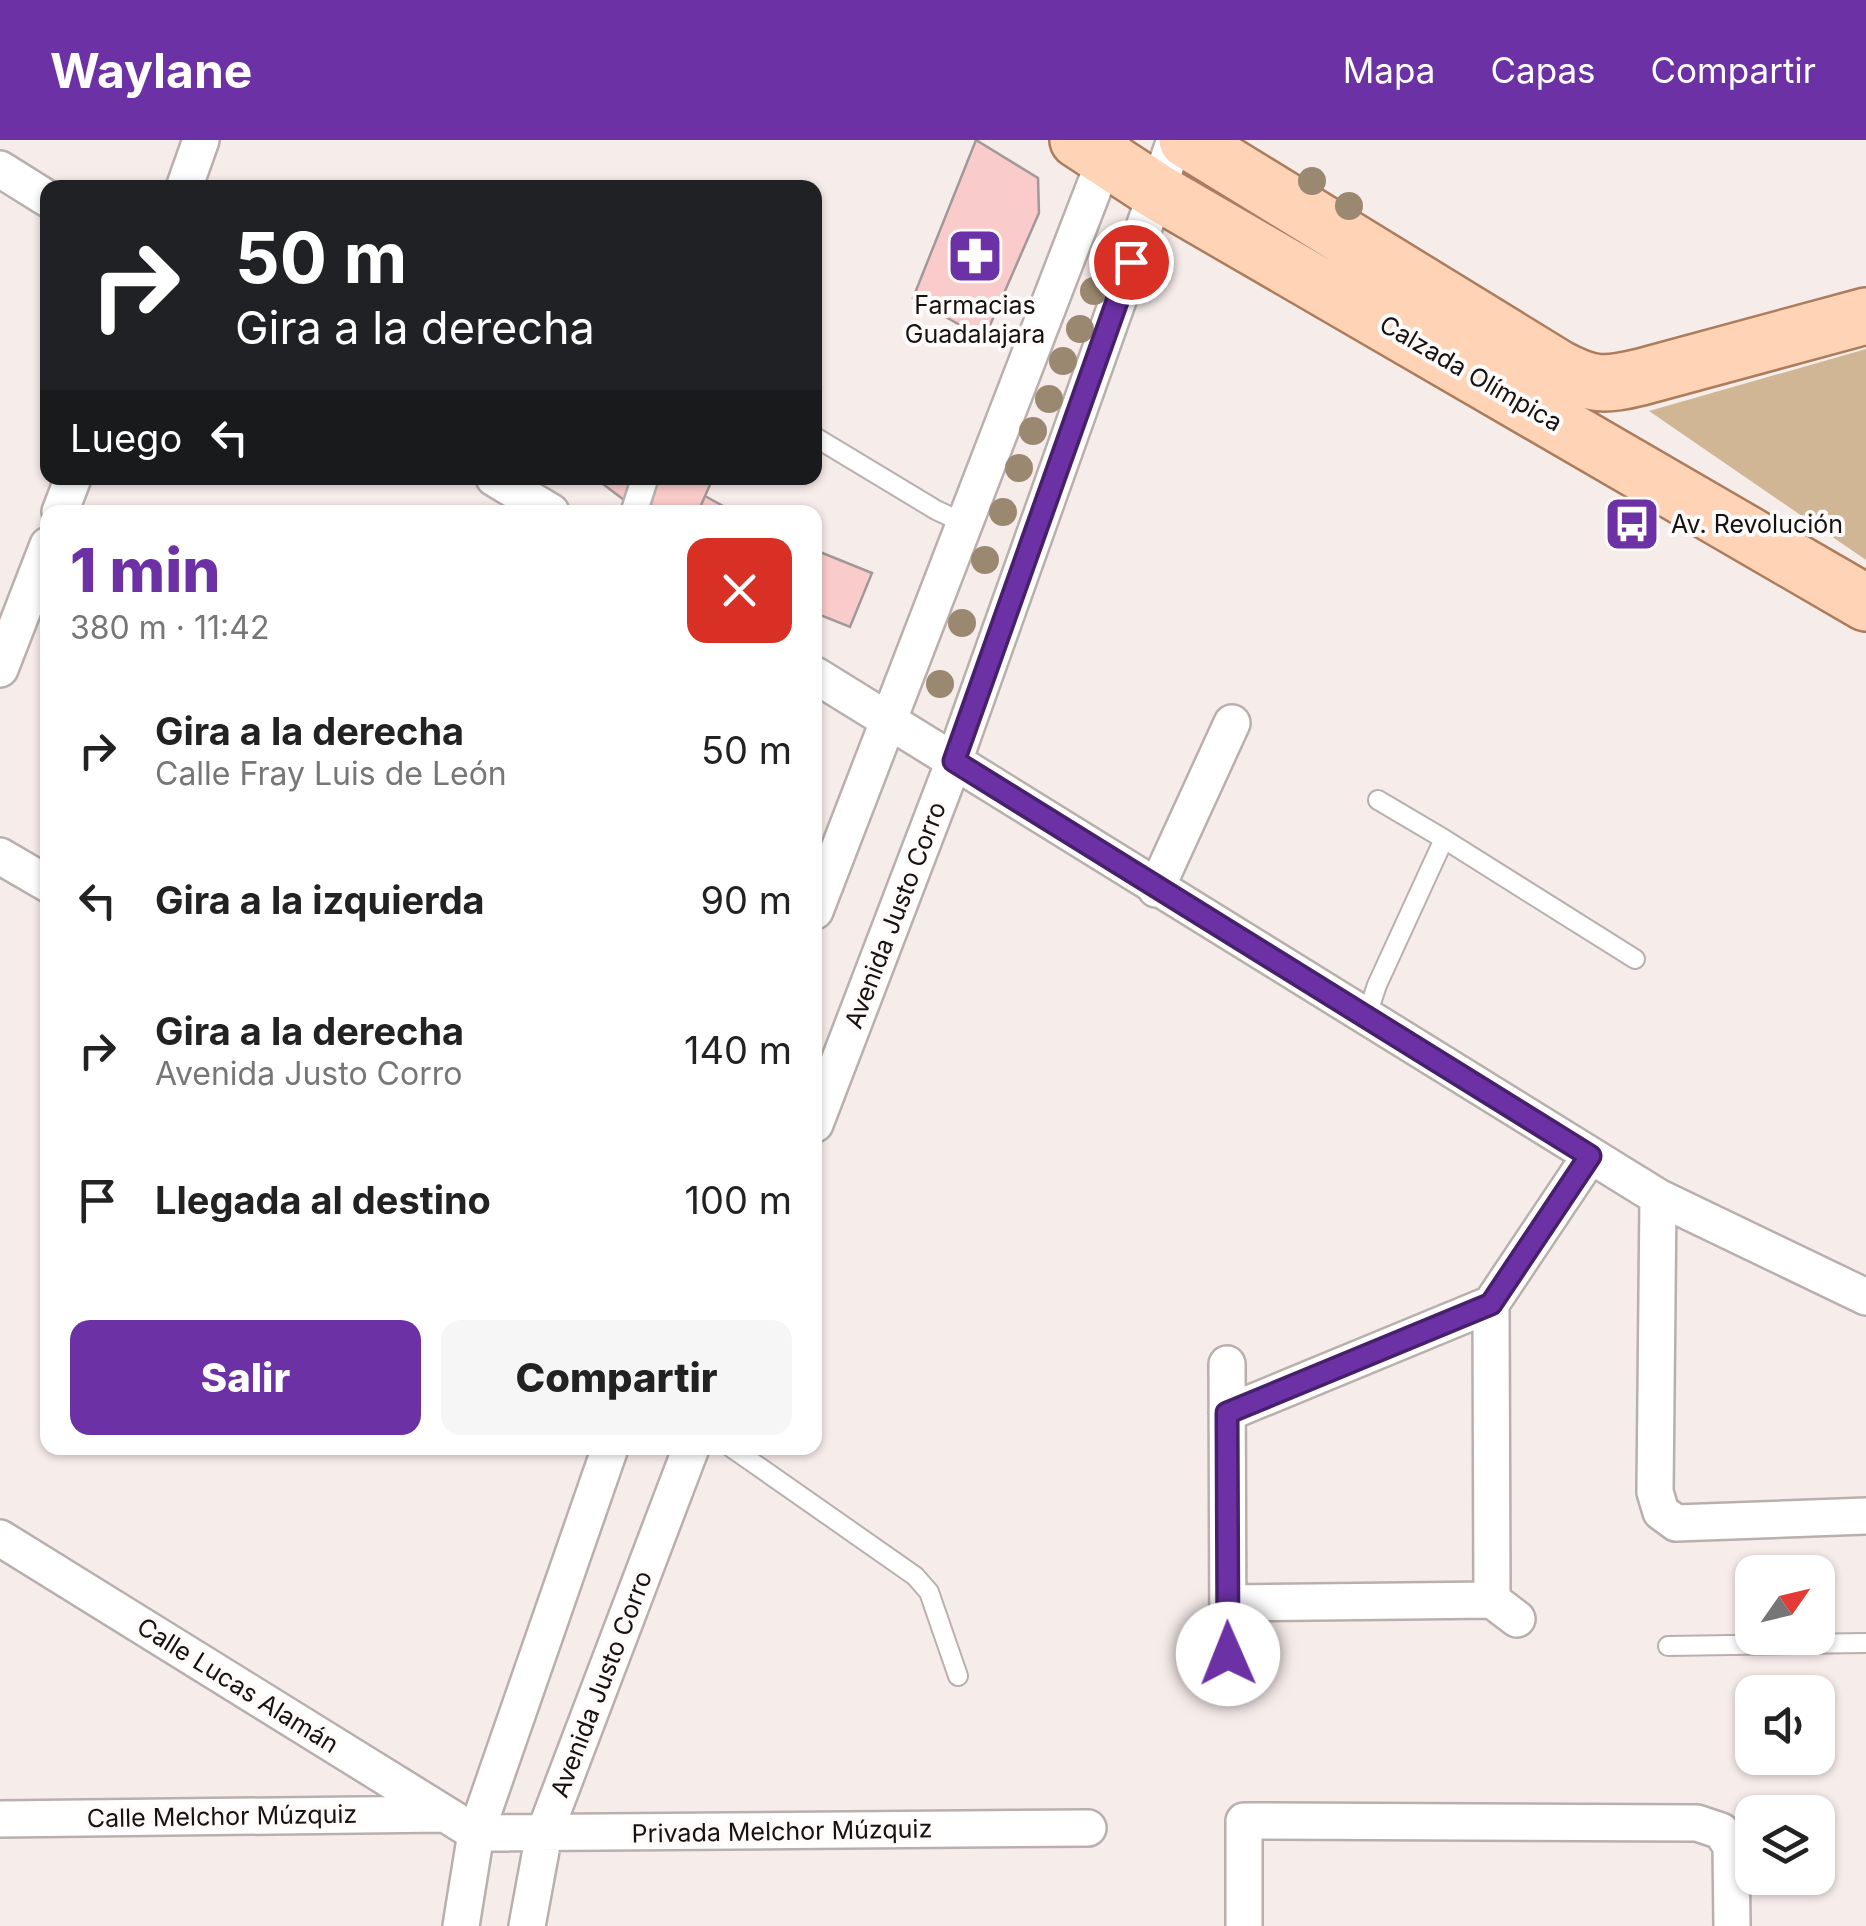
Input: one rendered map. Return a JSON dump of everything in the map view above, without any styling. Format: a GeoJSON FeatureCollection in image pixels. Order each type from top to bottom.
{"type":"FeatureCollection","features":[{"type":"Feature","properties":{"kind":"main road","name":"Calzada Olímpica"},"geometry":{"type":"LineString","coordinates":[[1187,140],[1588,384],[1612,384],[1641,377],[1866,316]]}},
{"type":"Feature","properties":{"kind":"main road","name":"Calzada Olímpica"},"geometry":{"type":"LineString","coordinates":[[1099,146],[1156,191],[1866,603]]}},
{"type":"Feature","properties":{"kind":"street"},"geometry":{"type":"LineString","coordinates":[[187,180],[201,140]]}},
{"type":"Feature","properties":{"kind":"street","name":"Avenida Justo Corro"},"geometry":{"type":"LineString","coordinates":[[822,1106],[954,761],[1175,140]]}},
{"type":"Feature","properties":{"kind":"street"},"geometry":{"type":"LineString","coordinates":[[822,893],[966,524],[1099,146]]}},
{"type":"Feature","properties":{"kind":"street"},"geometry":{"type":"LineString","coordinates":[[0,169],[40,194]]}},
{"type":"Feature","properties":{"kind":"street"},"geometry":{"type":"LineString","coordinates":[[506,485],[539,505]]}},
{"type":"Feature","properties":{"kind":"street"},"geometry":{"type":"LineString","coordinates":[[0,669],[40,566]]}},
{"type":"Feature","properties":{"kind":"street"},"geometry":{"type":"LineString","coordinates":[[822,679],[1658,1198],[1866,1297]]}},
{"type":"Feature","properties":{"kind":"street"},"geometry":{"type":"LineString","coordinates":[[1156,888],[1232,723]]}},
{"type":"Feature","properties":{"kind":"street"},"geometry":{"type":"LineString","coordinates":[[0,856],[40,879]]}},
{"type":"Feature","properties":{"kind":"street"},"geometry":{"type":"LineString","coordinates":[[1227,1413],[1491,1304],[1590,1156]]}},
{"type":"Feature","properties":{"kind":"street"},"geometry":{"type":"LineString","coordinates":[[1658,1198],[1654,1492],[1661,1512],[1676,1523],[1866,1516]]}},
{"type":"Feature","properties":{"kind":"street"},"geometry":{"type":"LineString","coordinates":[[1228,1604],[1504,1609],[1491,1304]]}},
{"type":"Feature","properties":{"kind":"street"},"geometry":{"type":"LineString","coordinates":[[1226,1364],[1228,1654]]}},
{"type":"Feature","properties":{"kind":"street"},"geometry":{"type":"LineString","coordinates":[[461,1926],[476,1834],[608,1455]]}},
{"type":"Feature","properties":{"kind":"street","name":"Avenida Justo Corro"},"geometry":{"type":"LineString","coordinates":[[527,1926],[544,1834],[689,1455]]}},
{"type":"Feature","properties":{"kind":"street","name":"Calle Lucas Alamán"},"geometry":{"type":"LineString","coordinates":[[0,1538],[476,1834]]}},
{"type":"Feature","properties":{"kind":"street","name":"Calle Melchor Múzquiz"},"geometry":{"type":"LineString","coordinates":[[0,1819],[445,1814]]}},
{"type":"Feature","properties":{"kind":"street"},"geometry":{"type":"LineString","coordinates":[[1244,1926],[1244,1821],[1697,1822],[1721,1831],[1731,1846],[1732,1926]]}},
{"type":"Feature","properties":{"kind":"street","name":"Privada Melchor Múzquiz"},"geometry":{"type":"LineString","coordinates":[[476,1834],[1088,1828]]}},
{"type":"Feature","properties":{"kind":"lane"},"geometry":{"type":"LineString","coordinates":[[822,441],[966,524]]}},
{"type":"Feature","properties":{"kind":"lane"},"geometry":{"type":"LineString","coordinates":[[1378,800],[1635,959]]}},
{"type":"Feature","properties":{"kind":"lane"},"geometry":{"type":"LineString","coordinates":[[1366,1018],[1444,839]]}},
{"type":"Feature","properties":{"kind":"lane"},"geometry":{"type":"LineString","coordinates":[[742,1455],[914,1576],[930,1592],[958,1676]]}},
{"type":"Feature","properties":{"kind":"lane"},"geometry":{"type":"LineString","coordinates":[[1668,1646],[1866,1644]]}},
{"type":"Feature","properties":{"kind":"shaded area"},"geometry":{"type":"Polygon","coordinates":[[[1866,349],[1866,560],[1649,411],[1866,349]]]}},
{"type":"Feature","properties":{"kind":"building","name":"Farmacias Guadalajara"},"geometry":{"type":"Polygon","coordinates":[[[976,140],[1038,178],[1039,213],[984,339],[913,298],[976,140]]]}},
{"type":"Feature","properties":{"kind":"building"},"geometry":{"type":"Polygon","coordinates":[[[604,485],[639,485],[631,505],[604,485]]]}},
{"type":"Feature","properties":{"kind":"building"},"geometry":{"type":"Polygon","coordinates":[[[649,485],[710,485],[701,505],[641,505],[649,485]]]}},
{"type":"Feature","properties":{"kind":"building"},"geometry":{"type":"Polygon","coordinates":[[[705,496],[721,505],[701,505],[705,496]]]}},
{"type":"Feature","properties":{"kind":"building"},"geometry":{"type":"Polygon","coordinates":[[[822,553],[872,573],[850,627],[822,616],[822,553]]]}},
{"type":"Feature","properties":{"kind":"place","name":"Farmacias Guadalajara"},"geometry":{"type":"Point","coordinates":[975,256]}},
{"type":"Feature","properties":{"kind":"place","name":"Av. Revolución"},"geometry":{"type":"Point","coordinates":[1632,524]}},
{"type":"Feature","properties":{"kind":"route"},"geometry":{"type":"LineString","coordinates":[[1131,262],[954,761],[1590,1156],[1491,1304],[1227,1413],[1228,1654]]}}]}
